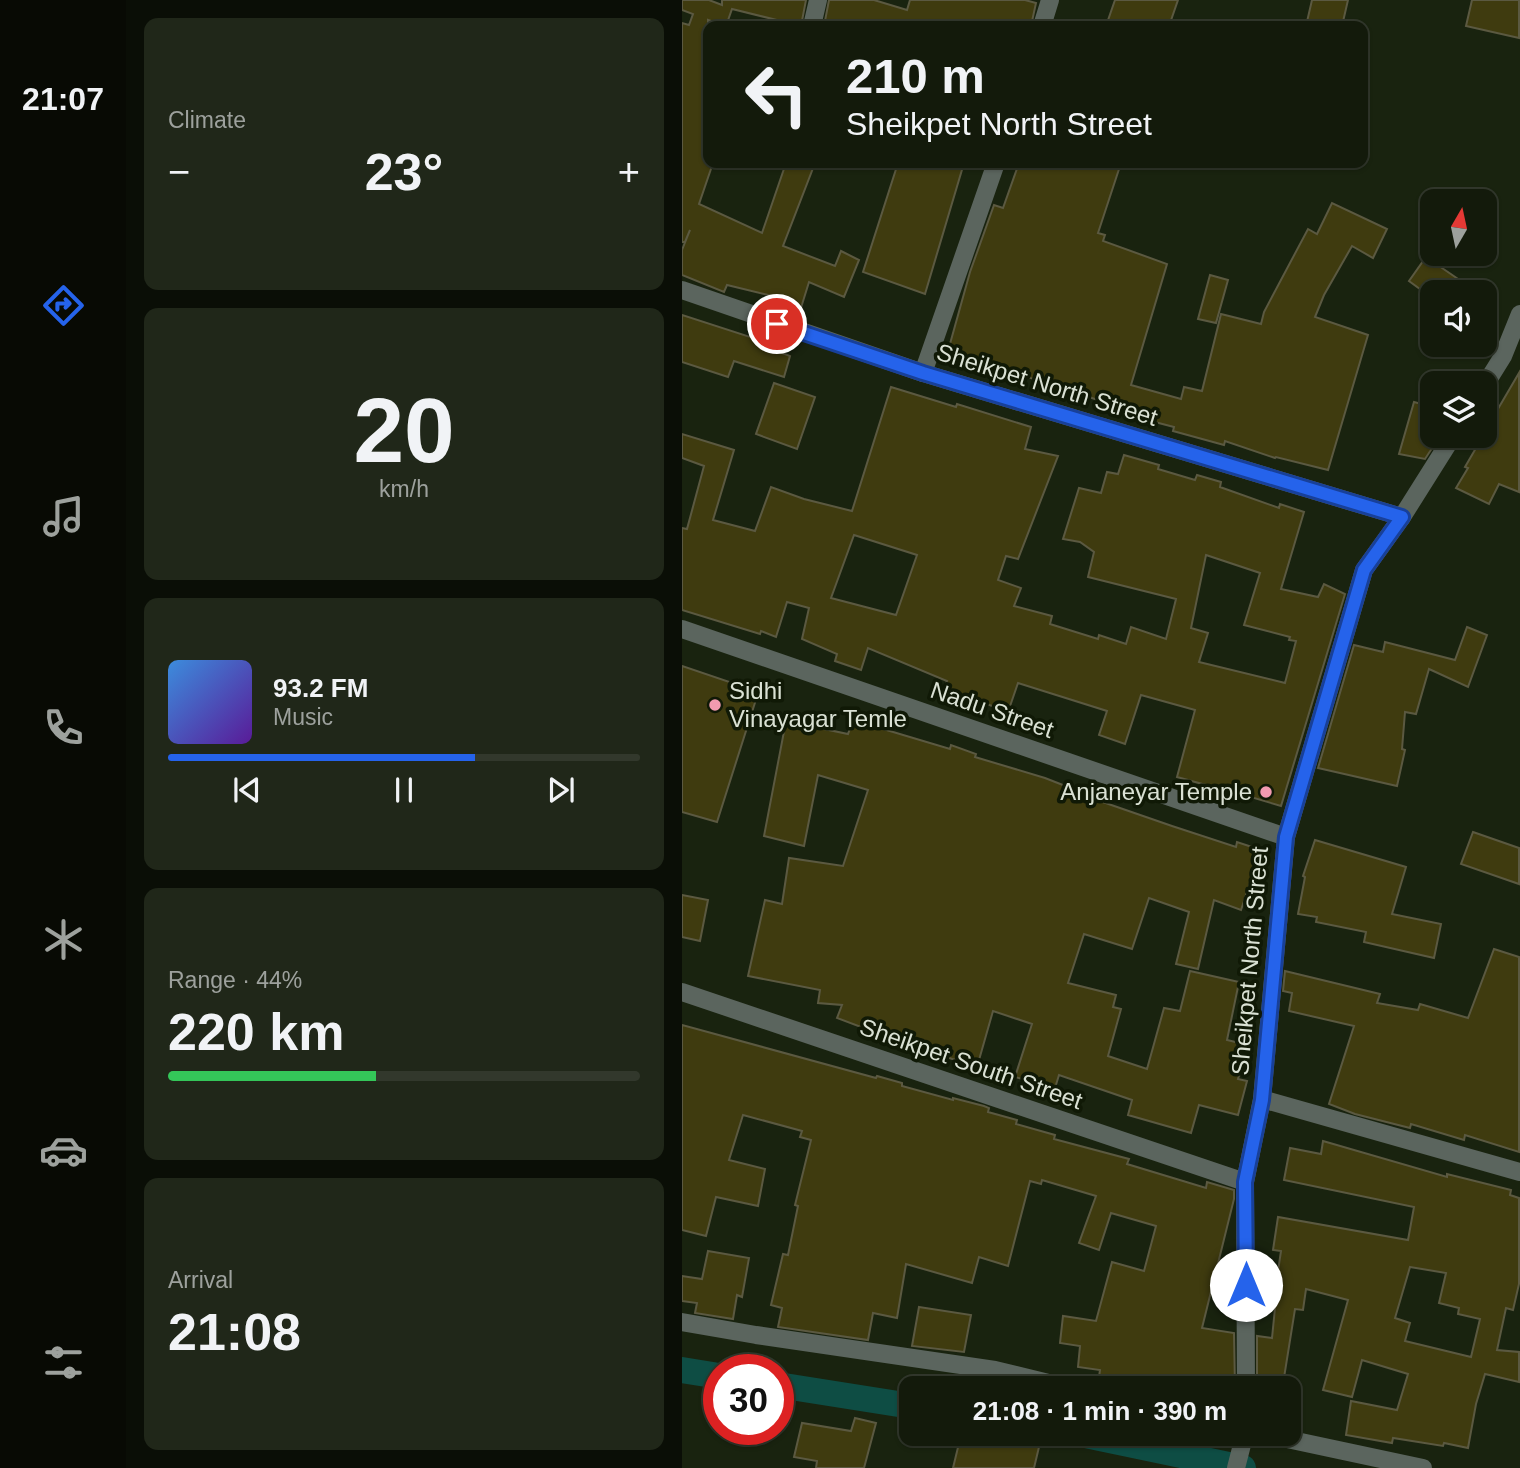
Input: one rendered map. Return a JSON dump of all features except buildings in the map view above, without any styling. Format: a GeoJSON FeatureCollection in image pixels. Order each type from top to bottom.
{"type":"FeatureCollection","features":[{"type":"Feature","properties":{"kind":"street"},"geometry":{"type":"LineString","coordinates":[[813,21],[818,0]]}},
{"type":"Feature","properties":{"kind":"street"},"geometry":{"type":"LineString","coordinates":[[1044,21],[1050,0]]}},
{"type":"Feature","properties":{"kind":"street"},"geometry":{"type":"LineString","coordinates":[[923,373],[994,168]]}},
{"type":"Feature","properties":{"kind":"street","name":"Sheikpet North Street"},"geometry":{"type":"LineString","coordinates":[[682,290],[923,373],[1402,517]]}},
{"type":"Feature","properties":{"kind":"street"},"geometry":{"type":"LineString","coordinates":[[1497,373],[1512,359],[1520,314]]}},
{"type":"Feature","properties":{"kind":"street","name":"Sheikpet North Street"},"geometry":{"type":"LineString","coordinates":[[1246,1376],[1245,1182],[1262,1100],[1286,837],[1364,570],[1402,517],[1445,448]]}},
{"type":"Feature","properties":{"kind":"street","name":"Nadu Street"},"geometry":{"type":"LineString","coordinates":[[682,629],[1286,837]]}},
{"type":"Feature","properties":{"kind":"street","name":"Sheikpet South Street"},"geometry":{"type":"LineString","coordinates":[[682,992],[1245,1182]]}},
{"type":"Feature","properties":{"kind":"street"},"geometry":{"type":"LineString","coordinates":[[1262,1100],[1520,1172]]}},
{"type":"Feature","properties":{"kind":"street"},"geometry":{"type":"LineString","coordinates":[[682,1322],[1020,1376]]}},
{"type":"Feature","properties":{"kind":"street"},"geometry":{"type":"LineString","coordinates":[[1301,1442],[1423,1468]]}},
{"type":"Feature","properties":{"kind":"street"},"geometry":{"type":"LineString","coordinates":[[1236,1468],[1242,1446]]}},
{"type":"Feature","properties":{"kind":"waterway"},"geometry":{"type":"LineString","coordinates":[[682,1370],[703,1373]]}},
{"type":"Feature","properties":{"kind":"waterway"},"geometry":{"type":"LineString","coordinates":[[794,1388],[899,1404]]}},
{"type":"Feature","properties":{"kind":"waterway"},"geometry":{"type":"LineString","coordinates":[[1138,1446],[1243,1468]]}},
{"type":"Feature","properties":{"kind":"place","name":"Sidhi Vinayagar Temle"},"geometry":{"type":"Point","coordinates":[715,705]}},
{"type":"Feature","properties":{"kind":"place","name":"Anjaneyar Temple"},"geometry":{"type":"Point","coordinates":[1266,792]}},
{"type":"Feature","properties":{"kind":"route"},"geometry":{"type":"LineString","coordinates":[[777,324],[923,373],[1402,517],[1364,570],[1286,837],[1262,1100],[1245,1182],[1246,1285]]}}]}
